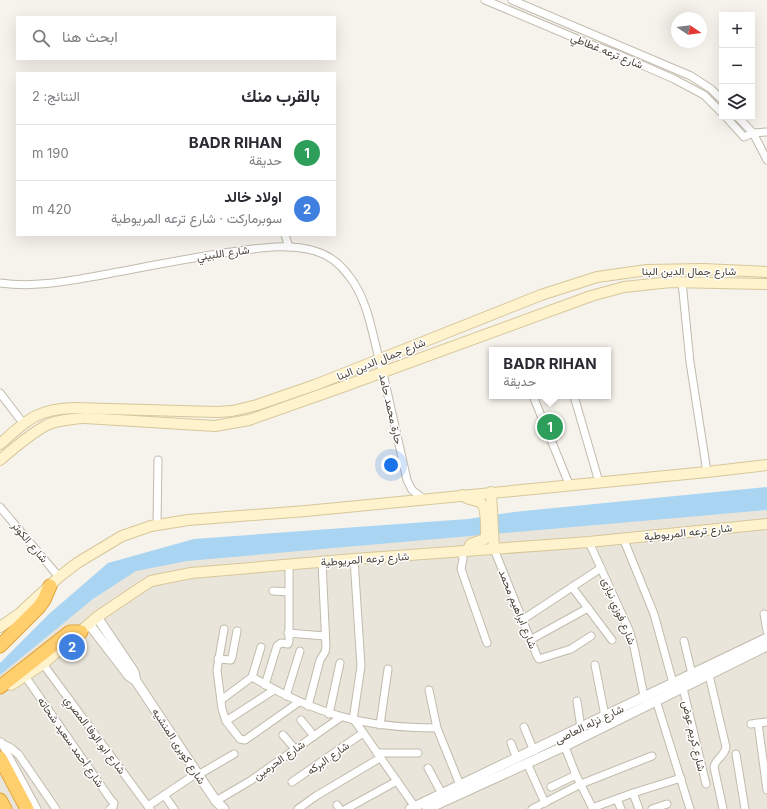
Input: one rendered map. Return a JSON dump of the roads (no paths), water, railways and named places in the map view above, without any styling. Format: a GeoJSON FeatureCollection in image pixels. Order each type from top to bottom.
{"type":"FeatureCollection","features":[{"type":"Feature","properties":{"kind":"highway"},"geometry":{"type":"LineString","coordinates":[[4,643],[39,606],[50,586]]}},
{"type":"Feature","properties":{"kind":"highway"},"geometry":{"type":"LineString","coordinates":[[0,687],[38,662],[70,632],[85,628]]}},
{"type":"Feature","properties":{"kind":"highway"},"geometry":{"type":"LineString","coordinates":[[0,758],[26,809]]}},
{"type":"Feature","properties":{"kind":"highway"},"geometry":{"type":"LineString","coordinates":[[0,800],[5,809]]}},
{"type":"Feature","properties":{"kind":"main road","name":"شارع جمال الدين البنا"},"geometry":{"type":"LineString","coordinates":[[0,444],[23,423],[50,410],[66,408],[198,412],[232,411],[257,405],[315,385],[542,295],[597,277],[647,270],[703,269],[767,272]]}},
{"type":"Feature","properties":{"kind":"main road","name":"شارع جمال الدين البنا"},"geometry":{"type":"LineString","coordinates":[[0,460],[46,425],[70,419],[85,418],[215,426],[249,420],[591,296],[624,287],[682,282],[767,284]]}},
{"type":"Feature","properties":{"kind":"main road"},"geometry":{"type":"LineString","coordinates":[[0,627],[19,614],[59,577],[77,563],[122,536],[157,525],[188,520],[306,511],[767,465]]}},
{"type":"Feature","properties":{"kind":"main road"},"geometry":{"type":"LineString","coordinates":[[490,536],[492,503],[491,492]]}},
{"type":"Feature","properties":{"kind":"main road"},"geometry":{"type":"LineString","coordinates":[[462,495],[468,499],[482,503],[484,506],[494,549]]}},
{"type":"Feature","properties":{"kind":"main road","name":"شارع ترعه المريوطية"},"geometry":{"type":"LineString","coordinates":[[85,628],[97,617],[151,581],[191,573],[354,559],[589,542],[767,524]]}},
{"type":"Feature","properties":{"kind":"main road"},"geometry":{"type":"LineString","coordinates":[[464,551],[471,544],[482,541],[490,536]]}},
{"type":"Feature","properties":{"kind":"main road"},"geometry":{"type":"LineString","coordinates":[[0,692],[25,676],[38,662]]}},
{"type":"Feature","properties":{"kind":"street","name":"شارع ترعه غطاطي"},"geometry":{"type":"LineString","coordinates":[[486,0],[674,79],[704,96],[719,110]]}},
{"type":"Feature","properties":{"kind":"street","name":"شارع ترعه غطاطي"},"geometry":{"type":"LineString","coordinates":[[512,0],[691,76],[711,89],[719,97]]}},
{"type":"Feature","properties":{"kind":"street"},"geometry":{"type":"LineString","coordinates":[[729,120],[744,137],[767,132]]}},
{"type":"Feature","properties":{"kind":"street"},"geometry":{"type":"LineString","coordinates":[[740,120],[767,160]]}},
{"type":"Feature","properties":{"kind":"street"},"geometry":{"type":"LineString","coordinates":[[285,236],[289,247]]}},
{"type":"Feature","properties":{"kind":"street","name":"شارع اللبيني"},"geometry":{"type":"LineString","coordinates":[[0,284],[29,285],[58,283],[196,257],[254,249],[289,247],[304,249],[321,253],[334,261],[350,276],[368,313],[379,359]]}},
{"type":"Feature","properties":{"kind":"street"},"geometry":{"type":"LineString","coordinates":[[682,282],[690,362],[707,472]]}},
{"type":"Feature","properties":{"kind":"street","name":"حارة محمد حامد"},"geometry":{"type":"LineString","coordinates":[[379,359],[407,480],[412,490],[424,499]]}},
{"type":"Feature","properties":{"kind":"street"},"geometry":{"type":"LineString","coordinates":[[0,393],[23,423]]}},
{"type":"Feature","properties":{"kind":"street"},"geometry":{"type":"LineString","coordinates":[[533,399],[569,484]]}},
{"type":"Feature","properties":{"kind":"street"},"geometry":{"type":"LineString","coordinates":[[575,399],[599,482]]}},
{"type":"Feature","properties":{"kind":"street"},"geometry":{"type":"LineString","coordinates":[[157,525],[158,460]]}},
{"type":"Feature","properties":{"kind":"street","name":"شارع الكوثر"},"geometry":{"type":"LineString","coordinates":[[0,508],[59,577]]}},
{"type":"Feature","properties":{"kind":"street"},"geometry":{"type":"LineString","coordinates":[[623,538],[654,614],[673,683]]}},
{"type":"Feature","properties":{"kind":"street","name":"شارع فوزي نيازى"},"geometry":{"type":"LineString","coordinates":[[589,542],[629,630],[645,701]]}},
{"type":"Feature","properties":{"kind":"street","name":"شارع ابراهيم محمد"},"geometry":{"type":"LineString","coordinates":[[494,549],[539,659],[572,649],[591,636]]}},
{"type":"Feature","properties":{"kind":"street"},"geometry":{"type":"LineString","coordinates":[[464,551],[461,569],[487,644]]}},
{"type":"Feature","properties":{"kind":"street"},"geometry":{"type":"LineString","coordinates":[[354,559],[361,666],[354,721],[397,781],[412,808]]}},
{"type":"Feature","properties":{"kind":"street"},"geometry":{"type":"LineString","coordinates":[[308,706],[320,660],[325,652],[322,562]]}},
{"type":"Feature","properties":{"kind":"street"},"geometry":{"type":"LineString","coordinates":[[264,685],[277,646],[281,643],[288,644],[289,565]]}},
{"type":"Feature","properties":{"kind":"street"},"geometry":{"type":"LineString","coordinates":[[522,620],[600,568]]}},
{"type":"Feature","properties":{"kind":"street"},"geometry":{"type":"LineString","coordinates":[[572,587],[612,640]]}},
{"type":"Feature","properties":{"kind":"street"},"geometry":{"type":"LineString","coordinates":[[273,591],[288,592]]}},
{"type":"Feature","properties":{"kind":"street"},"geometry":{"type":"LineString","coordinates":[[530,640],[588,608]]}},
{"type":"Feature","properties":{"kind":"street"},"geometry":{"type":"LineString","coordinates":[[764,614],[767,631]]}},
{"type":"Feature","properties":{"kind":"street","name":"شارع كوبرى المنشيه"},"geometry":{"type":"LineString","coordinates":[[97,617],[134,672],[136,681],[197,774],[216,801],[224,809]]}},
{"type":"Feature","properties":{"kind":"street","name":"شارع كوبرى المنشيه"},"geometry":{"type":"LineString","coordinates":[[85,628],[129,676],[136,681]]}},
{"type":"Feature","properties":{"kind":"street"},"geometry":{"type":"LineString","coordinates":[[224,629],[217,670],[221,700],[226,721],[240,739],[245,740],[299,702]]}},
{"type":"Feature","properties":{"kind":"street"},"geometry":{"type":"LineString","coordinates":[[218,659],[231,660],[237,631]]}},
{"type":"Feature","properties":{"kind":"street"},"geometry":{"type":"LineString","coordinates":[[288,633],[325,636]]}},
{"type":"Feature","properties":{"kind":"street","name":"شارع نزله العاصى"},"geometry":{"type":"LineString","coordinates":[[427,809],[565,746],[645,701],[673,683],[767,638]]}},
{"type":"Feature","properties":{"kind":"street"},"geometry":{"type":"LineString","coordinates":[[684,641],[692,674]]}},
{"type":"Feature","properties":{"kind":"street","name":"شارع نزله العاصى"},"geometry":{"type":"LineString","coordinates":[[412,808],[605,716],[645,701],[656,700],[767,646]]}},
{"type":"Feature","properties":{"kind":"street"},"geometry":{"type":"LineString","coordinates":[[221,700],[252,677],[261,648]]}},
{"type":"Feature","properties":{"kind":"street"},"geometry":{"type":"LineString","coordinates":[[286,696],[300,651]]}},
{"type":"Feature","properties":{"kind":"street","name":"شارع ابو الوفا المصري"},"geometry":{"type":"LineString","coordinates":[[38,662],[149,808]]}},
{"type":"Feature","properties":{"kind":"street"},"geometry":{"type":"LineString","coordinates":[[329,714],[340,663]]}},
{"type":"Feature","properties":{"kind":"street"},"geometry":{"type":"LineString","coordinates":[[595,665],[605,716]]}},
{"type":"Feature","properties":{"kind":"street"},"geometry":{"type":"LineString","coordinates":[[380,725],[388,669]]}},
{"type":"Feature","properties":{"kind":"street"},"geometry":{"type":"LineString","coordinates":[[709,675],[726,748],[726,752],[714,763],[723,809]]}},
{"type":"Feature","properties":{"kind":"street","name":"شارع أحمد سعيد شحاته"},"geometry":{"type":"LineString","coordinates":[[25,676],[114,803],[113,807],[110,809]]}},
{"type":"Feature","properties":{"kind":"street"},"geometry":{"type":"LineString","coordinates":[[252,677],[264,685],[308,706],[354,721],[410,728],[436,728]]}},
{"type":"Feature","properties":{"kind":"street","name":"شارع كريم عوض"},"geometry":{"type":"LineString","coordinates":[[683,688],[706,784]]}},
{"type":"Feature","properties":{"kind":"street"},"geometry":{"type":"LineString","coordinates":[[226,721],[274,690]]}},
{"type":"Feature","properties":{"kind":"street"},"geometry":{"type":"LineString","coordinates":[[429,690],[436,728],[460,786]]}},
{"type":"Feature","properties":{"kind":"street"},"geometry":{"type":"LineString","coordinates":[[656,700],[690,809]]}},
{"type":"Feature","properties":{"kind":"street"},"geometry":{"type":"LineString","coordinates":[[577,701],[581,728]]}},
{"type":"Feature","properties":{"kind":"street","name":"شارع الحرمين"},"geometry":{"type":"LineString","coordinates":[[216,801],[250,781],[341,717]]}},
{"type":"Feature","properties":{"kind":"street"},"geometry":{"type":"LineString","coordinates":[[301,720],[314,736]]}},
{"type":"Feature","properties":{"kind":"street"},"geometry":{"type":"LineString","coordinates":[[767,722],[754,724],[767,790]]}},
{"type":"Feature","properties":{"kind":"street"},"geometry":{"type":"LineString","coordinates":[[524,727],[534,751]]}},
{"type":"Feature","properties":{"kind":"street","name":"شارع البركه"},"geometry":{"type":"LineString","coordinates":[[292,782],[363,733]]}},
{"type":"Feature","properties":{"kind":"street"},"geometry":{"type":"LineString","coordinates":[[283,735],[295,749]]}},
{"type":"Feature","properties":{"kind":"street"},"geometry":{"type":"LineString","coordinates":[[561,737],[590,808],[681,778]]}},
{"type":"Feature","properties":{"kind":"street"},"geometry":{"type":"LineString","coordinates":[[0,742],[37,809]]}},
{"type":"Feature","properties":{"kind":"street"},"geometry":{"type":"LineString","coordinates":[[0,742],[11,748],[19,755],[56,809]]}},
{"type":"Feature","properties":{"kind":"street"},"geometry":{"type":"LineString","coordinates":[[510,743],[517,759]]}},
{"type":"Feature","properties":{"kind":"street"},"geometry":{"type":"LineString","coordinates":[[298,809],[379,755],[418,753]]}},
{"type":"Feature","properties":{"kind":"street"},"geometry":{"type":"LineString","coordinates":[[149,808],[164,795],[197,774],[234,754]]}},
{"type":"Feature","properties":{"kind":"street"},"geometry":{"type":"LineString","coordinates":[[736,754],[745,809]]}},
{"type":"Feature","properties":{"kind":"street"},"geometry":{"type":"LineString","coordinates":[[532,809],[581,784],[652,756]]}},
{"type":"Feature","properties":{"kind":"street"},"geometry":{"type":"LineString","coordinates":[[527,763],[545,803]]}},
{"type":"Feature","properties":{"kind":"street"},"geometry":{"type":"LineString","coordinates":[[428,768],[442,794]]}},
{"type":"Feature","properties":{"kind":"street"},"geometry":{"type":"LineString","coordinates":[[550,786],[576,775]]}},
{"type":"Feature","properties":{"kind":"street"},"geometry":{"type":"LineString","coordinates":[[346,809],[397,781]]}},
{"type":"Feature","properties":{"kind":"street"},"geometry":{"type":"LineString","coordinates":[[633,793],[639,809]]}},
{"type":"Feature","properties":{"kind":"street"},"geometry":{"type":"LineString","coordinates":[[164,795],[174,809]]}},
{"type":"Feature","properties":{"kind":"street"},"geometry":{"type":"LineString","coordinates":[[617,799],[621,809]]}},
{"type":"Feature","properties":{"kind":"street"},"geometry":{"type":"LineString","coordinates":[[652,809],[667,804]]}},
{"type":"Feature","properties":{"kind":"water"},"geometry":{"type":"Polygon","coordinates":[[[767,487],[767,510],[187,561],[136,571],[93,599],[0,675],[0,663],[49,614],[108,563],[194,539],[468,519],[514,512],[767,487]]]}},
{"type":"Feature","properties":{"kind":"place","name":"BADR RIHAN"},"geometry":{"type":"Point","coordinates":[550,427]}},
{"type":"Feature","properties":{"kind":"place","name":"اولاد خالد"},"geometry":{"type":"Point","coordinates":[72,647]}}]}
